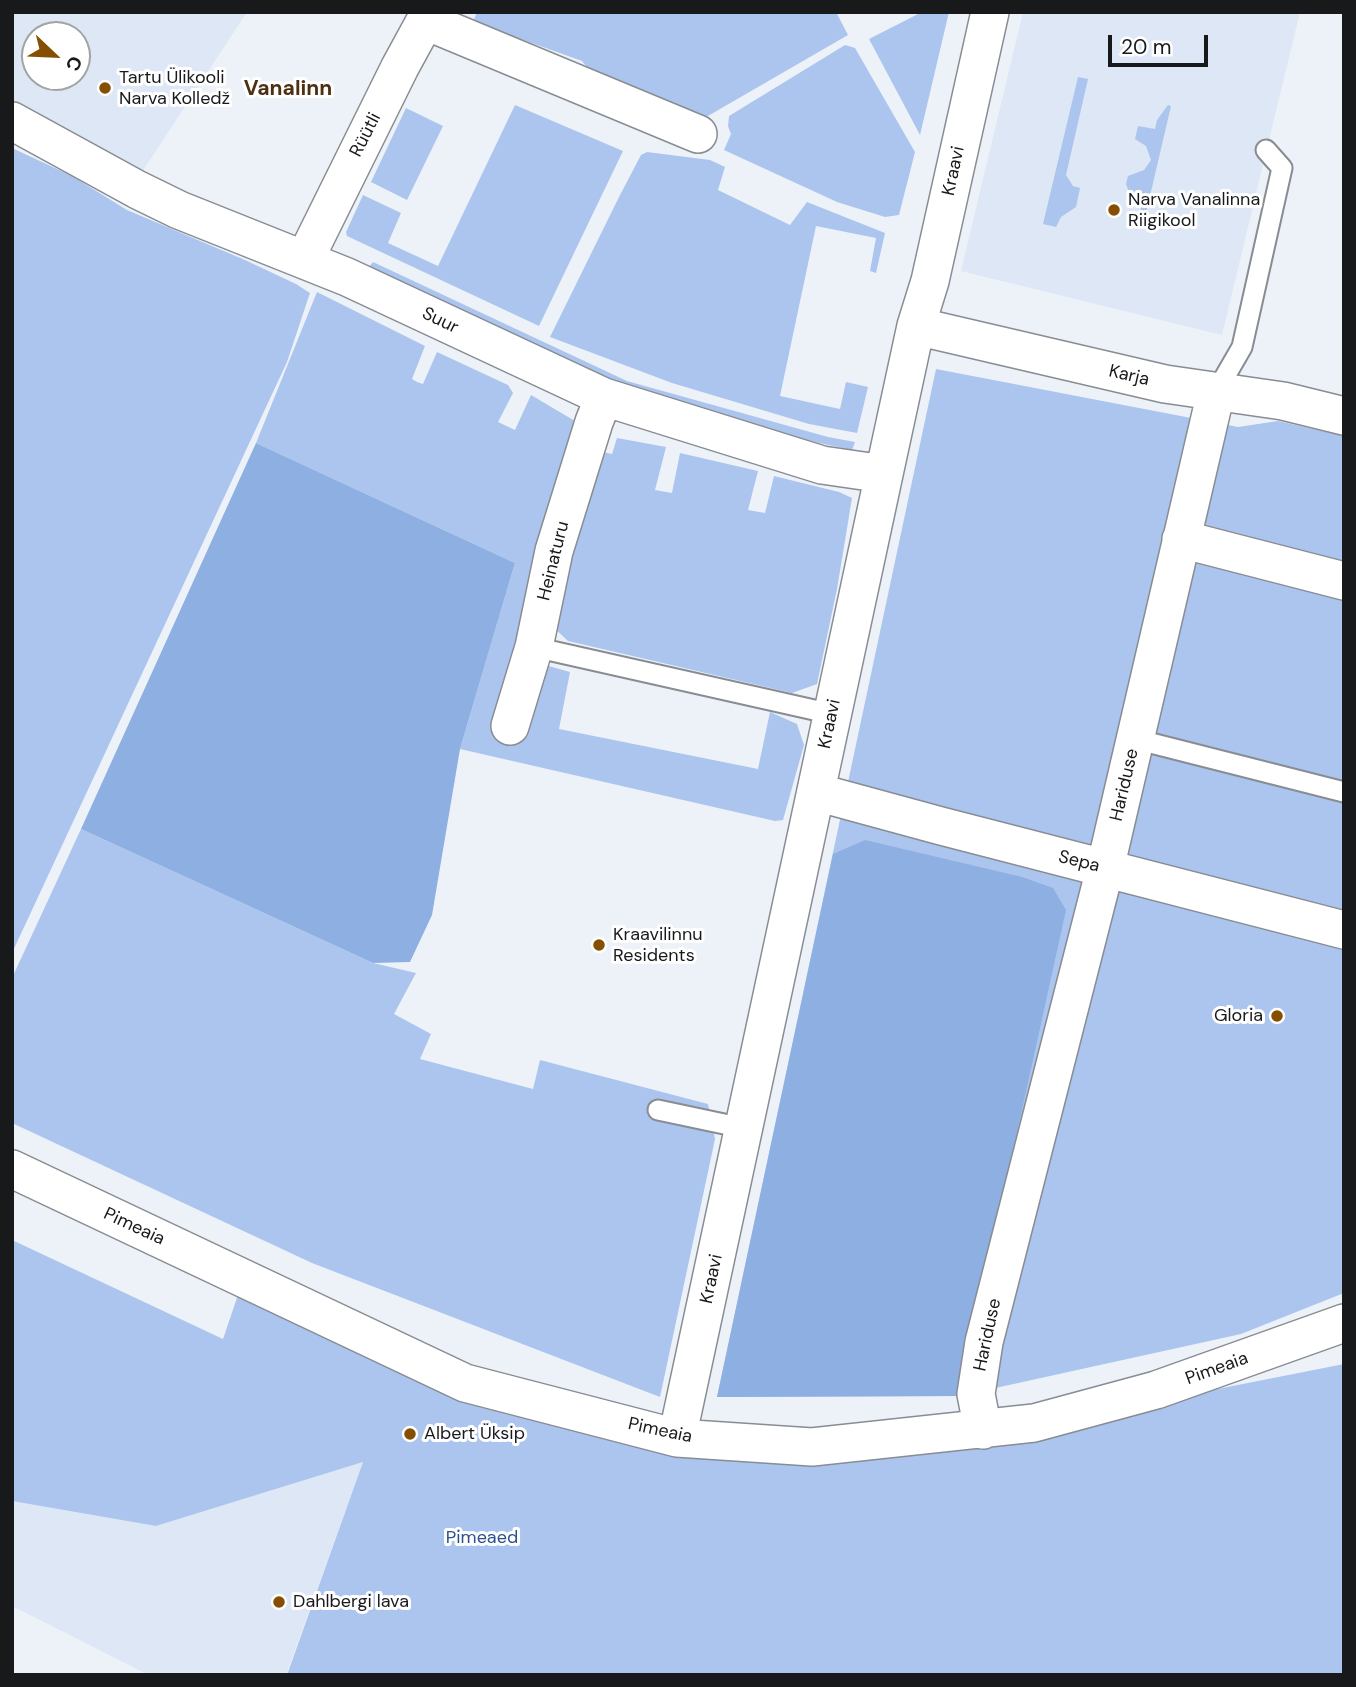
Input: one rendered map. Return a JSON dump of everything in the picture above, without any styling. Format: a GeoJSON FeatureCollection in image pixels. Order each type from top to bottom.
{"type":"FeatureCollection","features":[{"type":"Feature","properties":{"kind":"street","name":"Kraavi"},"geometry":{"type":"LineString","coordinates":[[677,1438],[916,326],[930,281],[990,12]]}},
{"type":"Feature","properties":{"kind":"street"},"geometry":{"type":"LineString","coordinates":[[428,16],[698,134]]}},
{"type":"Feature","properties":{"kind":"street","name":"Rüütli"},"geometry":{"type":"LineString","coordinates":[[305,259],[428,16]]}},
{"type":"Feature","properties":{"kind":"street","name":"Suur"},"geometry":{"type":"LineString","coordinates":[[12,121],[179,210],[305,259],[604,397],[822,465],[884,474]]}},
{"type":"Feature","properties":{"kind":"street","name":"Karja"},"geometry":{"type":"LineString","coordinates":[[916,326],[1165,384],[1283,401],[1344,416]]}},
{"type":"Feature","properties":{"kind":"street","name":"Hariduse"},"geometry":{"type":"LineString","coordinates":[[982,1430],[976,1394],[984,1342],[1105,869],[1216,391]]}},
{"type":"Feature","properties":{"kind":"street","name":"Heinaturu"},"geometry":{"type":"LineString","coordinates":[[510,726],[534,647],[554,551],[593,422],[604,397]]}},
{"type":"Feature","properties":{"kind":"street"},"geometry":{"type":"LineString","coordinates":[[1181,539],[1344,580]]}},
{"type":"Feature","properties":{"kind":"street","name":"Sepa"},"geometry":{"type":"LineString","coordinates":[[816,792],[1344,930]]}},
{"type":"Feature","properties":{"kind":"street","name":"Pimeaia"},"geometry":{"type":"LineString","coordinates":[[12,1169],[466,1383],[677,1438],[812,1447],[1034,1423],[1156,1390],[1344,1323]]}},
{"type":"Feature","properties":{"kind":"lane","name":"Hariduse"},"geometry":{"type":"LineString","coordinates":[[1216,391],[1242,347],[1282,168],[1266,150]]}},
{"type":"Feature","properties":{"kind":"lane"},"geometry":{"type":"LineString","coordinates":[[534,647],[832,714]]}},
{"type":"Feature","properties":{"kind":"lane"},"geometry":{"type":"LineString","coordinates":[[1135,739],[1344,792]]}},
{"type":"Feature","properties":{"kind":"lane"},"geometry":{"type":"LineString","coordinates":[[658,1110],[743,1128]]}},
{"type":"Feature","properties":{"kind":"shaded area","name":"Tartu Ülikooli Narva Kolledž"},"geometry":{"type":"Polygon","coordinates":[[[12,12],[247,12],[142,172],[12,100],[12,12]]]}},
{"type":"Feature","properties":{"kind":"shaded area","name":"Narva Vanalinna Riigikool"},"geometry":{"type":"Polygon","coordinates":[[[1023,12],[1300,12],[1222,335],[961,271],[1023,12]]]}},
{"type":"Feature","properties":{"kind":"shaded area"},"geometry":{"type":"Polygon","coordinates":[[[256,443],[515,563],[460,749],[432,915],[410,962],[373,963],[81,829],[256,443]]]}},
{"type":"Feature","properties":{"kind":"shaded area"},"geometry":{"type":"Polygon","coordinates":[[[865,840],[1022,877],[1053,888],[1066,910],[959,1396],[717,1397],[833,854],[865,840]]]}},
{"type":"Feature","properties":{"kind":"shaded area"},"geometry":{"type":"Polygon","coordinates":[[[363,1462],[286,1675],[149,1675],[12,1606],[12,1501],[156,1526],[363,1462]]]}},
{"type":"Feature","properties":{"kind":"green space"},"geometry":{"type":"Polygon","coordinates":[[[477,12],[836,12],[848,35],[701,120],[594,76],[582,61],[473,22],[477,12]]]}},
{"type":"Feature","properties":{"kind":"green space"},"geometry":{"type":"Polygon","coordinates":[[[922,12],[949,12],[920,135],[869,39],[922,12]]]}},
{"type":"Feature","properties":{"kind":"green space"},"geometry":{"type":"Polygon","coordinates":[[[845,45],[855,48],[915,152],[899,215],[885,217],[837,202],[724,150],[731,134],[729,116],[845,45]]]}},
{"type":"Feature","properties":{"kind":"green space"},"geometry":{"type":"Polygon","coordinates":[[[1078,77],[1088,79],[1066,175],[1073,186],[1080,188],[1076,207],[1061,217],[1056,227],[1043,224],[1078,77]]]}},
{"type":"Feature","properties":{"kind":"green space"},"geometry":{"type":"Polygon","coordinates":[[[515,105],[623,151],[539,326],[347,236],[346,232],[363,195],[401,213],[388,243],[438,266],[515,105]]]}},
{"type":"Feature","properties":{"kind":"green space"},"geometry":{"type":"Polygon","coordinates":[[[1168,105],[1171,106],[1146,213],[1140,212],[1142,204],[1135,202],[1136,197],[1129,192],[1126,184],[1128,176],[1144,170],[1151,160],[1146,146],[1135,139],[1138,126],[1155,129],[1157,120],[1168,105]]]}},
{"type":"Feature","properties":{"kind":"green space"},"geometry":{"type":"Polygon","coordinates":[[[406,108],[443,126],[407,200],[371,182],[406,108]]]}},
{"type":"Feature","properties":{"kind":"green space"},"geometry":{"type":"Polygon","coordinates":[[[12,148],[72,176],[127,210],[245,260],[310,293],[287,362],[12,953],[12,148]]]}},
{"type":"Feature","properties":{"kind":"green space"},"geometry":{"type":"Polygon","coordinates":[[[647,152],[710,160],[725,167],[718,190],[790,225],[807,202],[885,233],[876,273],[870,271],[876,238],[816,226],[780,396],[840,409],[846,382],[868,387],[857,433],[809,424],[672,383],[550,337],[641,155],[647,152]]]}},
{"type":"Feature","properties":{"kind":"green space"},"geometry":{"type":"Polygon","coordinates":[[[373,262],[627,381],[828,437],[855,442],[852,450],[777,434],[641,396],[369,267],[373,262]]]}},
{"type":"Feature","properties":{"kind":"green space"},"geometry":{"type":"Polygon","coordinates":[[[317,292],[425,346],[412,379],[417,382],[423,384],[437,352],[508,385],[513,393],[498,422],[515,430],[531,395],[575,421],[545,665],[570,672],[559,729],[758,769],[770,712],[797,724],[804,745],[783,820],[775,821],[460,749],[515,563],[256,443],[317,292]]]}},
{"type":"Feature","properties":{"kind":"green space"},"geometry":{"type":"Polygon","coordinates":[[[936,369],[1238,427],[1278,421],[1344,436],[1344,1293],[1241,1334],[959,1396],[717,1397],[936,369]]]}},
{"type":"Feature","properties":{"kind":"green space"},"geometry":{"type":"Polygon","coordinates":[[[617,438],[666,447],[655,490],[672,493],[680,453],[758,471],[748,510],[765,513],[774,476],[839,492],[852,498],[817,684],[792,693],[568,641],[552,626],[597,451],[612,454],[617,438]]]}},
{"type":"Feature","properties":{"kind":"green space"},"geometry":{"type":"Polygon","coordinates":[[[81,829],[373,963],[416,973],[394,1014],[431,1034],[420,1059],[533,1089],[540,1060],[708,1104],[715,1139],[660,1397],[312,1263],[12,1123],[12,978],[81,829]]]}},
{"type":"Feature","properties":{"kind":"green space","name":"Pimeaed"},"geometry":{"type":"Polygon","coordinates":[[[12,1240],[223,1339],[241,1286],[681,1448],[1106,1411],[1344,1364],[1344,1675],[287,1675],[363,1462],[156,1526],[12,1501],[12,1240]]]}},
{"type":"Feature","properties":{"kind":"place","name":"Tartu Ülikooli Narva Kolledž"},"geometry":{"type":"Point","coordinates":[105,88]}},
{"type":"Feature","properties":{"kind":"place","name":"Narva Vanalinna Riigikool"},"geometry":{"type":"Point","coordinates":[1114,210]}},
{"type":"Feature","properties":{"kind":"place","name":"Kraavilinnu Residents"},"geometry":{"type":"Point","coordinates":[599,945]}},
{"type":"Feature","properties":{"kind":"place","name":"Gloria"},"geometry":{"type":"Point","coordinates":[1277,1016]}},
{"type":"Feature","properties":{"kind":"place","name":"Albert Üksip"},"geometry":{"type":"Point","coordinates":[410,1434]}},
{"type":"Feature","properties":{"kind":"place","name":"Dahlbergi lava"},"geometry":{"type":"Point","coordinates":[279,1602]}},
{"type":"Feature","properties":{"kind":"district","name":"Vanalinn"},"geometry":{"type":"Point","coordinates":[288,89]}}]}
